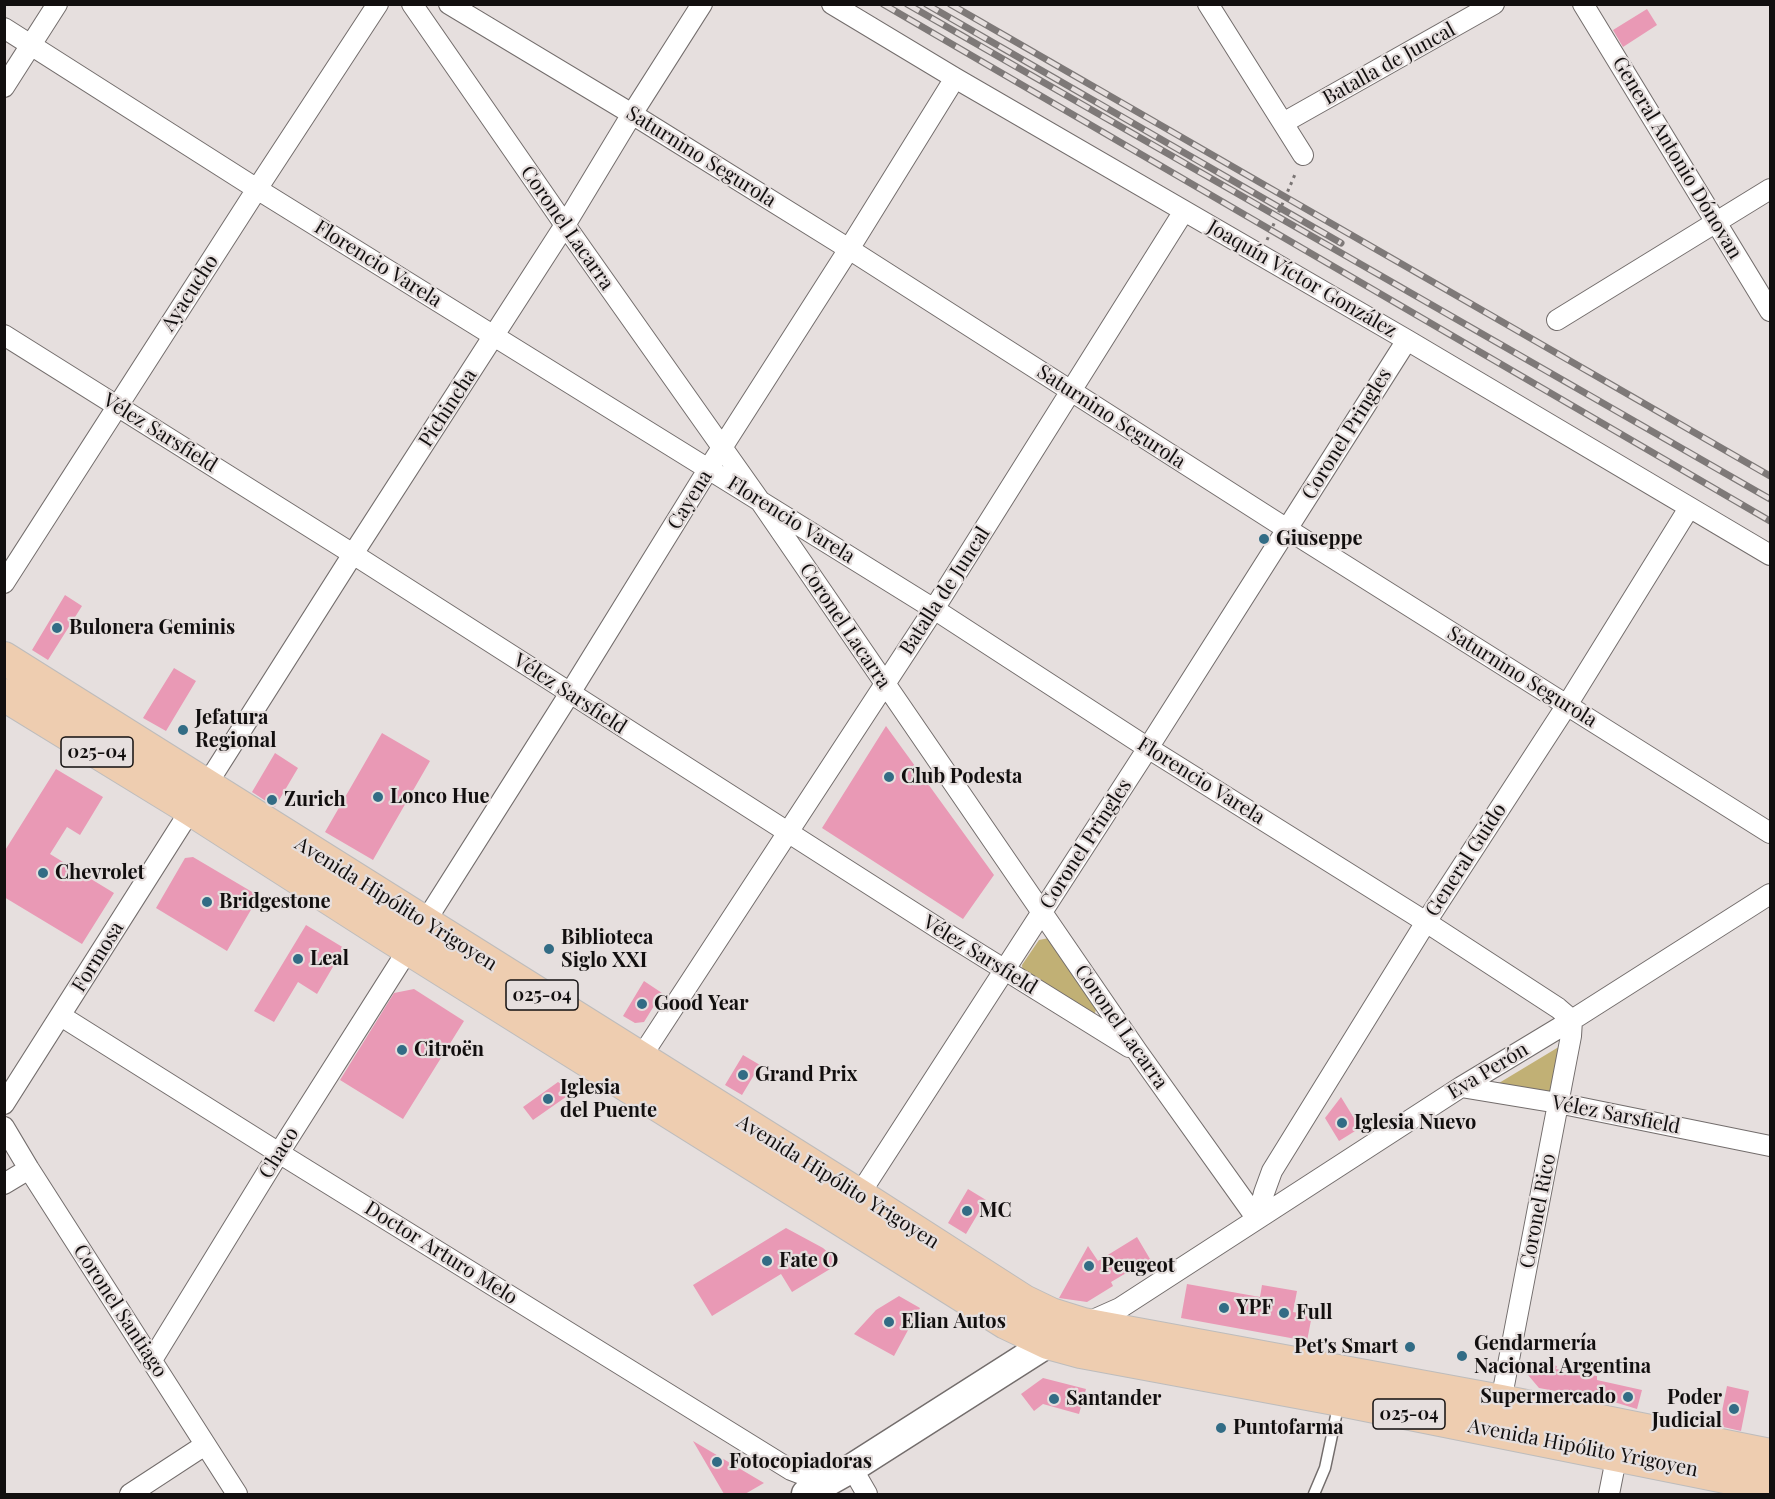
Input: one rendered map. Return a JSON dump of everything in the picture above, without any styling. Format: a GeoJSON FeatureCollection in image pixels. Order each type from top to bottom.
{"type":"FeatureCollection","features":[{"type":"Feature","properties":{"kind":"main road","name":"Avenida Hipólito Yrigoyen"},"geometry":{"type":"LineString","coordinates":[[4,658],[409,948],[1006,1323],[1048,1343],[1081,1352],[1340,1400],[1770,1486]]}},
{"type":"Feature","properties":{"kind":"main road","name":"Avenida Hipólito Yrigoyen"},"geometry":{"type":"LineString","coordinates":[[4,695],[199,797],[217,792],[860,1195],[1024,1301],[1051,1314],[1083,1324],[1502,1401],[1770,1455]]}},
{"type":"Feature","properties":{"kind":"street"},"geometry":{"type":"LineString","coordinates":[[4,87],[57,4]]}},
{"type":"Feature","properties":{"kind":"street","name":"Ayacucho"},"geometry":{"type":"LineString","coordinates":[[4,583],[378,4]]}},
{"type":"Feature","properties":{"kind":"street","name":"Coronel Lacarra"},"geometry":{"type":"LineString","coordinates":[[412,4],[760,501],[1137,1051],[1257,1219]]}},
{"type":"Feature","properties":{"kind":"street","name":"Saturnino Segurola"},"geometry":{"type":"LineString","coordinates":[[449,4],[849,249],[1287,529],[1770,833]]}},
{"type":"Feature","properties":{"kind":"street","name":"Pichincha"},"geometry":{"type":"LineString","coordinates":[[199,797],[565,225],[702,4]]}},
{"type":"Feature","properties":{"kind":"street","name":"Joaquín Víctor González"},"geometry":{"type":"LineString","coordinates":[[832,4],[1770,555]]}},
{"type":"Feature","properties":{"kind":"street"},"geometry":{"type":"LineString","coordinates":[[1208,4],[1303,155]]}},
{"type":"Feature","properties":{"kind":"street","name":"Batalla de Juncal"},"geometry":{"type":"LineString","coordinates":[[1283,123],[1494,4]]}},
{"type":"Feature","properties":{"kind":"street","name":"General Antonio Dónovan"},"geometry":{"type":"LineString","coordinates":[[1583,4],[1770,311]]}},
{"type":"Feature","properties":{"kind":"street","name":"Florencio Varela"},"geometry":{"type":"LineString","coordinates":[[4,28],[257,189],[934,609],[1148,748],[1426,922],[1558,1008],[1572,1020]]}},
{"type":"Feature","properties":{"kind":"street","name":"Cayena"},"geometry":{"type":"LineString","coordinates":[[425,922],[955,78]]}},
{"type":"Feature","properties":{"kind":"street"},"geometry":{"type":"LineString","coordinates":[[1557,320],[1770,189]]}},
{"type":"Feature","properties":{"kind":"street","name":"Batalla de Juncal"},"geometry":{"type":"LineString","coordinates":[[641,1057],[934,609],[1184,212]]}},
{"type":"Feature","properties":{"kind":"street","name":"Vélez Sarsfield"},"geometry":{"type":"LineString","coordinates":[[4,335],[353,554],[787,833],[1137,1051]]}},
{"type":"Feature","properties":{"kind":"street","name":"Coronel Pringles"},"geometry":{"type":"LineString","coordinates":[[860,1195],[1407,340]]}},
{"type":"Feature","properties":{"kind":"street","name":"General Guido"},"geometry":{"type":"LineString","coordinates":[[1257,1219],[1272,1170],[1426,922],[1567,705],[1689,508]]}},
{"type":"Feature","properties":{"kind":"street","name":"Formosa"},"geometry":{"type":"LineString","coordinates":[[4,1104],[199,797]]}},
{"type":"Feature","properties":{"kind":"street","name":"Eva Perón"},"geometry":{"type":"LineString","coordinates":[[1083,1324],[1120,1308],[1461,1087],[1572,1020],[1770,894]]}},
{"type":"Feature","properties":{"kind":"street","name":"Chaco"},"geometry":{"type":"LineString","coordinates":[[152,1359],[409,948]]}},
{"type":"Feature","properties":{"kind":"street","name":"Doctor Arturo Melo"},"geometry":{"type":"LineString","coordinates":[[62,1016],[791,1470],[816,1489]]}},
{"type":"Feature","properties":{"kind":"street","name":"Coronel Rico"},"geometry":{"type":"LineString","coordinates":[[1502,1401],[1571,1036],[1572,1020]]}},
{"type":"Feature","properties":{"kind":"street","name":"Vélez Sarsfield"},"geometry":{"type":"LineString","coordinates":[[1461,1087],[1558,1103],[1770,1146]]}},
{"type":"Feature","properties":{"kind":"street","name":"Coronel Santiago"},"geometry":{"type":"LineString","coordinates":[[4,1127],[237,1494]]}},
{"type":"Feature","properties":{"kind":"street"},"geometry":{"type":"LineString","coordinates":[[4,1184],[29,1169]]}},
{"type":"Feature","properties":{"kind":"street"},"geometry":{"type":"LineString","coordinates":[[816,1489],[1048,1343],[1083,1324]]}},
{"type":"Feature","properties":{"kind":"street"},"geometry":{"type":"LineString","coordinates":[[130,1494],[205,1446]]}},
{"type":"Feature","properties":{"kind":"street"},"geometry":{"type":"LineString","coordinates":[[1609,1494],[1617,1454]]}},
{"type":"Feature","properties":{"kind":"street"},"geometry":{"type":"LineString","coordinates":[[852,1468],[867,1494]]}},
{"type":"Feature","properties":{"kind":"lane"},"geometry":{"type":"LineString","coordinates":[[1314,1494],[1325,1468],[1340,1400]]}},
{"type":"Feature","properties":{"kind":"path"},"geometry":{"type":"LineString","coordinates":[[1260,255],[1303,155]]}},
{"type":"Feature","properties":{"kind":"shaded area"},"geometry":{"type":"Polygon","coordinates":[[[1049,938],[1097,1005],[1095,1013],[1088,1016],[1023,975],[1022,965],[1039,940],[1049,938]]]}},
{"type":"Feature","properties":{"kind":"shaded area"},"geometry":{"type":"Polygon","coordinates":[[[1562,1045],[1551,1094],[1499,1083],[1562,1045]]]}},
{"type":"Feature","properties":{"kind":"building"},"geometry":{"type":"Polygon","coordinates":[[[1647,9],[1657,25],[1623,47],[1613,30],[1647,9]]]}},
{"type":"Feature","properties":{"kind":"building","name":"Bulonera Geminis"},"geometry":{"type":"Polygon","coordinates":[[[65,595],[82,606],[48,660],[32,650],[65,595]]]}},
{"type":"Feature","properties":{"kind":"building"},"geometry":{"type":"Polygon","coordinates":[[[174,668],[196,681],[166,731],[143,718],[174,668]]]}},
{"type":"Feature","properties":{"kind":"building","name":"Club Podesta"},"geometry":{"type":"Polygon","coordinates":[[[886,726],[994,875],[963,919],[822,828],[886,726]]]}},
{"type":"Feature","properties":{"kind":"building","name":"Lonco Hue"},"geometry":{"type":"Polygon","coordinates":[[[382,733],[430,761],[373,860],[325,832],[382,733]]]}},
{"type":"Feature","properties":{"kind":"building"},"geometry":{"type":"Polygon","coordinates":[[[275,753],[298,768],[275,807],[252,792],[275,753]]]}},
{"type":"Feature","properties":{"kind":"building","name":"Chevrolet"},"geometry":{"type":"Polygon","coordinates":[[[56,769],[103,797],[80,835],[67,827],[50,854],[114,893],[82,944],[4,897],[4,852],[56,769]]]}},
{"type":"Feature","properties":{"kind":"building","name":"Bridgestone"},"geometry":{"type":"Polygon","coordinates":[[[193,857],[259,896],[227,951],[156,908],[185,858],[193,857]]]}},
{"type":"Feature","properties":{"kind":"building","name":"Leal"},"geometry":{"type":"Polygon","coordinates":[[[306,925],[344,948],[317,994],[298,982],[274,1022],[254,1011],[306,925]]]}},
{"type":"Feature","properties":{"kind":"building","name":"Good Year"},"geometry":{"type":"Polygon","coordinates":[[[644,981],[662,993],[644,1022],[635,1023],[623,1016],[644,981]]]}},
{"type":"Feature","properties":{"kind":"building","name":"Citroën"},"geometry":{"type":"Polygon","coordinates":[[[414,989],[464,1021],[403,1119],[340,1080],[394,993],[414,989]]]}},
{"type":"Feature","properties":{"kind":"building","name":"Grand Prix"},"geometry":{"type":"Polygon","coordinates":[[[743,1055],[760,1065],[742,1095],[725,1085],[743,1055]]]}},
{"type":"Feature","properties":{"kind":"building","name":"Iglesia del Puente"},"geometry":{"type":"Polygon","coordinates":[[[558,1082],[573,1092],[533,1120],[523,1107],[558,1082]]]}},
{"type":"Feature","properties":{"kind":"building","name":"Iglesia Nuevo"},"geometry":{"type":"Polygon","coordinates":[[[1341,1097],[1360,1128],[1339,1141],[1325,1118],[1341,1097]]]}},
{"type":"Feature","properties":{"kind":"building","name":"MC"},"geometry":{"type":"Polygon","coordinates":[[[968,1189],[986,1200],[966,1234],[948,1223],[968,1189]]]}},
{"type":"Feature","properties":{"kind":"building","name":"Fate O"},"geometry":{"type":"Polygon","coordinates":[[[786,1228],[823,1248],[840,1263],[792,1292],[781,1274],[712,1316],[693,1285],[786,1228]]]}},
{"type":"Feature","properties":{"kind":"building"},"geometry":{"type":"Polygon","coordinates":[[[1137,1237],[1150,1259],[1111,1282],[1113,1286],[1087,1302],[1059,1298],[1088,1246],[1098,1261],[1137,1237]]]}},
{"type":"Feature","properties":{"kind":"building"},"geometry":{"type":"Polygon","coordinates":[[[1187,1284],[1260,1297],[1262,1285],[1297,1291],[1293,1312],[1312,1315],[1307,1341],[1181,1318],[1187,1284]]]}},
{"type":"Feature","properties":{"kind":"building","name":"Elian Autos"},"geometry":{"type":"Polygon","coordinates":[[[899,1296],[920,1308],[894,1356],[854,1334],[876,1310],[899,1296]]]}},
{"type":"Feature","properties":{"kind":"building"},"geometry":{"type":"Polygon","coordinates":[[[1531,1360],[1557,1366],[1556,1369],[1597,1376],[1597,1380],[1642,1390],[1637,1409],[1614,1402],[1539,1388],[1528,1375],[1531,1360]]]}},
{"type":"Feature","properties":{"kind":"building","name":"Santander"},"geometry":{"type":"Polygon","coordinates":[[[1043,1378],[1086,1389],[1079,1414],[1043,1404],[1034,1411],[1021,1394],[1043,1378]]]}},
{"type":"Feature","properties":{"kind":"building","name":"Poder Judicial"},"geometry":{"type":"Polygon","coordinates":[[[1727,1386],[1749,1391],[1741,1431],[1719,1426],[1727,1386]]]}},
{"type":"Feature","properties":{"kind":"building","name":"Fotocopiadoras"},"geometry":{"type":"Polygon","coordinates":[[[693,1441],[764,1483],[745,1494],[724,1494],[693,1441]]]}},
{"type":"Feature","properties":{"kind":"railway"},"geometry":{"type":"LineString","coordinates":[[883,4],[1770,521]]}},
{"type":"Feature","properties":{"kind":"railway"},"geometry":{"type":"LineString","coordinates":[[907,4],[1770,499]]}},
{"type":"Feature","properties":{"kind":"railway"},"geometry":{"type":"LineString","coordinates":[[926,4],[1341,243]]}},
{"type":"Feature","properties":{"kind":"railway"},"geometry":{"type":"LineString","coordinates":[[950,4],[1770,476]]}},
{"type":"Feature","properties":{"kind":"place","name":"Giuseppe"},"geometry":{"type":"Point","coordinates":[1264,539]}},
{"type":"Feature","properties":{"kind":"place","name":"Bulonera Geminis"},"geometry":{"type":"Point","coordinates":[57,628]}},
{"type":"Feature","properties":{"kind":"place","name":"Jefatura Regional"},"geometry":{"type":"Point","coordinates":[183,730]}},
{"type":"Feature","properties":{"kind":"place","name":"Club Podesta"},"geometry":{"type":"Point","coordinates":[889,777]}},
{"type":"Feature","properties":{"kind":"place","name":"Lonco Hue"},"geometry":{"type":"Point","coordinates":[378,797]}},
{"type":"Feature","properties":{"kind":"place","name":"Zurich"},"geometry":{"type":"Point","coordinates":[272,800]}},
{"type":"Feature","properties":{"kind":"place","name":"Chevrolet"},"geometry":{"type":"Point","coordinates":[43,873]}},
{"type":"Feature","properties":{"kind":"place","name":"Bridgestone"},"geometry":{"type":"Point","coordinates":[207,902]}},
{"type":"Feature","properties":{"kind":"place","name":"Biblioteca Siglo XXI"},"geometry":{"type":"Point","coordinates":[549,949]}},
{"type":"Feature","properties":{"kind":"place","name":"Leal"},"geometry":{"type":"Point","coordinates":[298,959]}},
{"type":"Feature","properties":{"kind":"place","name":"Good Year"},"geometry":{"type":"Point","coordinates":[642,1004]}},
{"type":"Feature","properties":{"kind":"place","name":"Citroën"},"geometry":{"type":"Point","coordinates":[402,1050]}},
{"type":"Feature","properties":{"kind":"place","name":"Grand Prix"},"geometry":{"type":"Point","coordinates":[743,1075]}},
{"type":"Feature","properties":{"kind":"place","name":"Iglesia del Puente"},"geometry":{"type":"Point","coordinates":[548,1099]}},
{"type":"Feature","properties":{"kind":"place","name":"Iglesia Nuevo"},"geometry":{"type":"Point","coordinates":[1342,1123]}},
{"type":"Feature","properties":{"kind":"place","name":"MC"},"geometry":{"type":"Point","coordinates":[967,1211]}},
{"type":"Feature","properties":{"kind":"place","name":"Fate O"},"geometry":{"type":"Point","coordinates":[767,1261]}},
{"type":"Feature","properties":{"kind":"place","name":"Peugeot"},"geometry":{"type":"Point","coordinates":[1089,1266]}},
{"type":"Feature","properties":{"kind":"place","name":"YPF"},"geometry":{"type":"Point","coordinates":[1224,1308]}},
{"type":"Feature","properties":{"kind":"place","name":"Full"},"geometry":{"type":"Point","coordinates":[1284,1313]}},
{"type":"Feature","properties":{"kind":"place","name":"Elian Autos"},"geometry":{"type":"Point","coordinates":[889,1322]}},
{"type":"Feature","properties":{"kind":"place","name":"Pet's Smart"},"geometry":{"type":"Point","coordinates":[1410,1347]}},
{"type":"Feature","properties":{"kind":"place","name":"Gendarmería Nacional Argentina"},"geometry":{"type":"Point","coordinates":[1462,1356]}},
{"type":"Feature","properties":{"kind":"place","name":"Supermercado"},"geometry":{"type":"Point","coordinates":[1628,1397]}},
{"type":"Feature","properties":{"kind":"place","name":"Santander"},"geometry":{"type":"Point","coordinates":[1054,1399]}},
{"type":"Feature","properties":{"kind":"place","name":"Poder Judicial"},"geometry":{"type":"Point","coordinates":[1734,1409]}},
{"type":"Feature","properties":{"kind":"place","name":"Puntofarma"},"geometry":{"type":"Point","coordinates":[1221,1428]}},
{"type":"Feature","properties":{"kind":"place","name":"Fotocopiadoras"},"geometry":{"type":"Point","coordinates":[717,1462]}}]}
